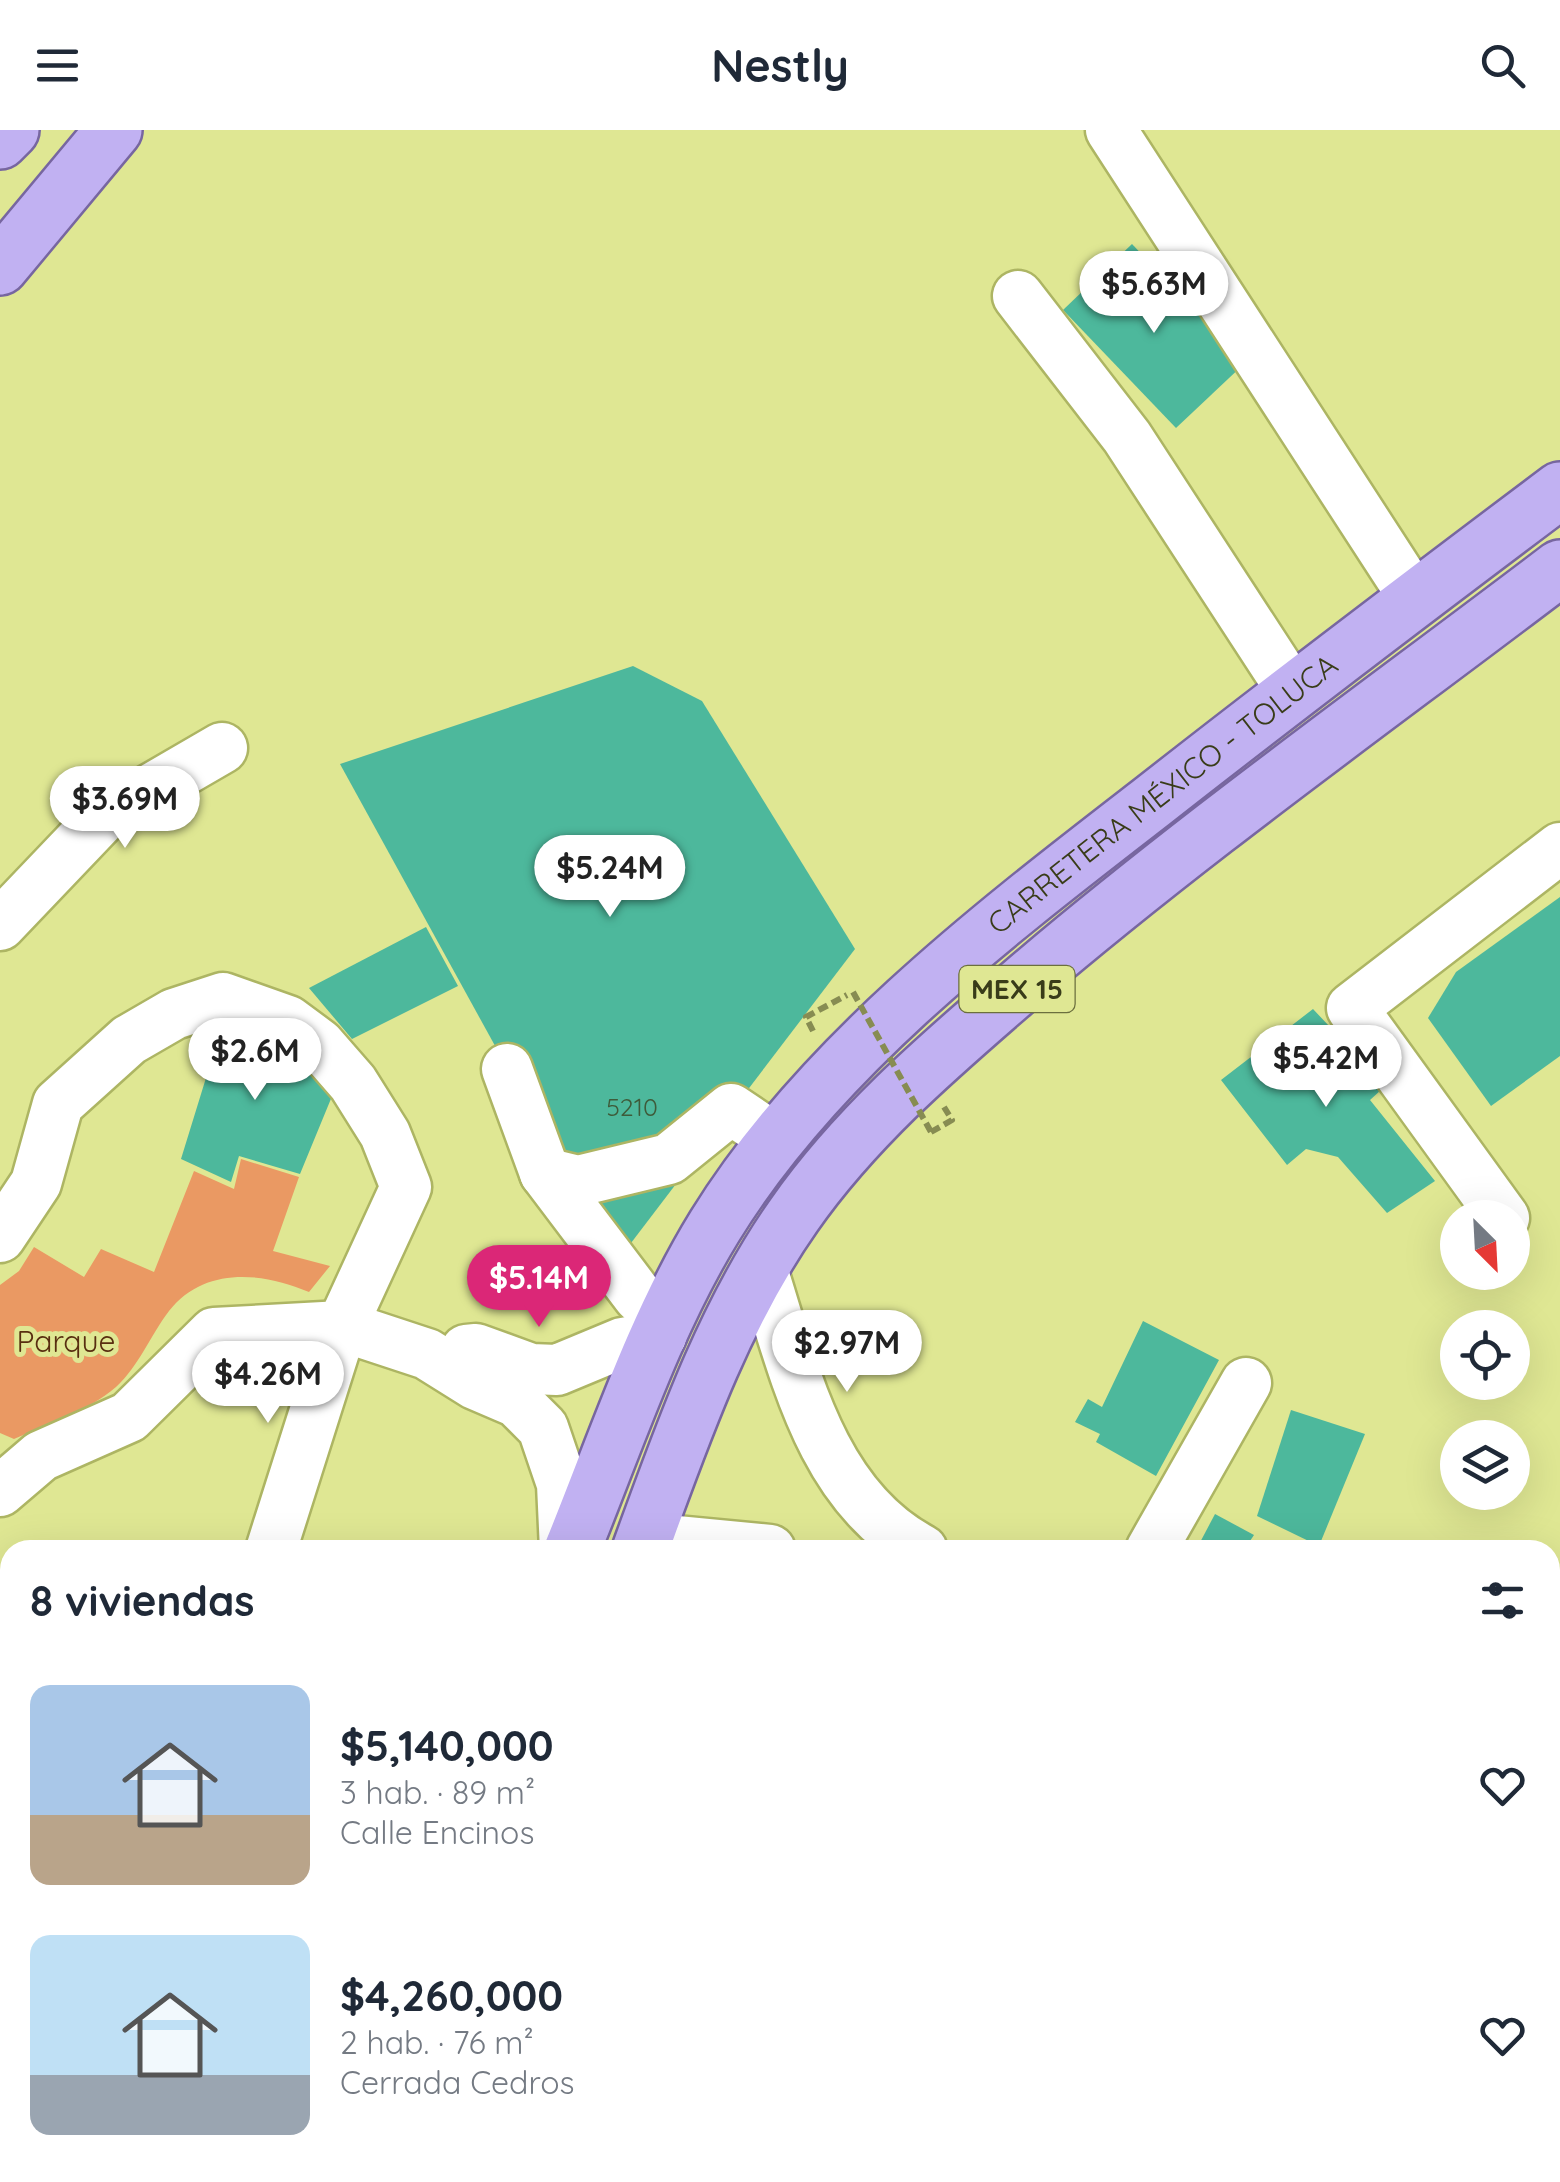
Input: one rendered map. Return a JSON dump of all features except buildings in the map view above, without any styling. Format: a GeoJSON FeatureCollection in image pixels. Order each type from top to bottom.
{"type":"FeatureCollection","features":[{"type":"Feature","properties":{"kind":"main road"},"geometry":{"type":"LineString","coordinates":[[0,140],[11,130]]}},
{"type":"Feature","properties":{"kind":"main road"},"geometry":{"type":"LineString","coordinates":[[0,267],[114,130]]}},
{"type":"Feature","properties":{"kind":"main road","name":"CARRETERA MÉXICO - TOLUCA"},"geometry":{"type":"LineString","coordinates":[[572,1540],[663,1330],[715,1226],[777,1140],[886,1024],[961,956],[1293,692],[1560,490]]}},
{"type":"Feature","properties":{"kind":"main road","name":"CARRETERA MÉXICO - TOLUCA"},"geometry":{"type":"LineString","coordinates":[[644,1540],[713,1356],[762,1269],[795,1214],[923,1070],[1107,912],[1560,568]]}},
{"type":"Feature","properties":{"kind":"street"},"geometry":{"type":"LineString","coordinates":[[1111,130],[1415,599]]}},
{"type":"Feature","properties":{"kind":"street"},"geometry":{"type":"LineString","coordinates":[[1018,296],[1127,438],[1293,692]]}},
{"type":"Feature","properties":{"kind":"street"},"geometry":{"type":"LineString","coordinates":[[0,925],[103,817],[222,748]]}},
{"type":"Feature","properties":{"kind":"street"},"geometry":{"type":"LineString","coordinates":[[1491,1200],[1352,1008],[1560,848]]}},
{"type":"Feature","properties":{"kind":"street"},"geometry":{"type":"LineString","coordinates":[[0,1237],[36,1183],[58,1104],[129,1040],[174,1014],[223,998],[288,1021],[319,1044],[353,1083],[385,1134],[406,1188],[342,1326],[273,1540]]}},
{"type":"Feature","properties":{"kind":"street"},"geometry":{"type":"LineString","coordinates":[[426,1354],[476,1349],[531,1370],[557,1370],[663,1330],[544,1174],[506,1069]]}},
{"type":"Feature","properties":{"kind":"street"},"geometry":{"type":"LineString","coordinates":[[544,1174],[578,1181],[670,1159],[731,1109],[777,1140]]}},
{"type":"Feature","properties":{"kind":"street"},"geometry":{"type":"LineString","coordinates":[[762,1269],[800,1386],[827,1453],[854,1491],[903,1540]]}},
{"type":"Feature","properties":{"kind":"street"},"geometry":{"type":"LineString","coordinates":[[0,1491],[41,1456],[128,1417],[214,1332],[342,1326],[426,1354],[475,1384],[517,1402],[543,1428],[562,1484],[567,1540]]}},
{"type":"Feature","properties":{"kind":"street"},"geometry":{"type":"LineString","coordinates":[[1158,1540],[1246,1383]]}},
{"type":"Feature","properties":{"kind":"path"},"geometry":{"type":"LineString","coordinates":[[806,1018],[852,992],[931,1132],[952,1120]]}},
{"type":"Feature","properties":{"kind":"green space","name":"Parque"},"geometry":{"type":"Polygon","coordinates":[[[241,1159],[299,1177],[273,1251],[330,1266],[309,1292],[254,1277],[235,1277],[199,1286],[169,1311],[131,1370],[105,1396],[14,1439],[0,1433],[0,1285],[19,1271],[34,1247],[84,1277],[101,1249],[154,1272],[194,1171],[234,1189],[241,1159]]]}}]}
